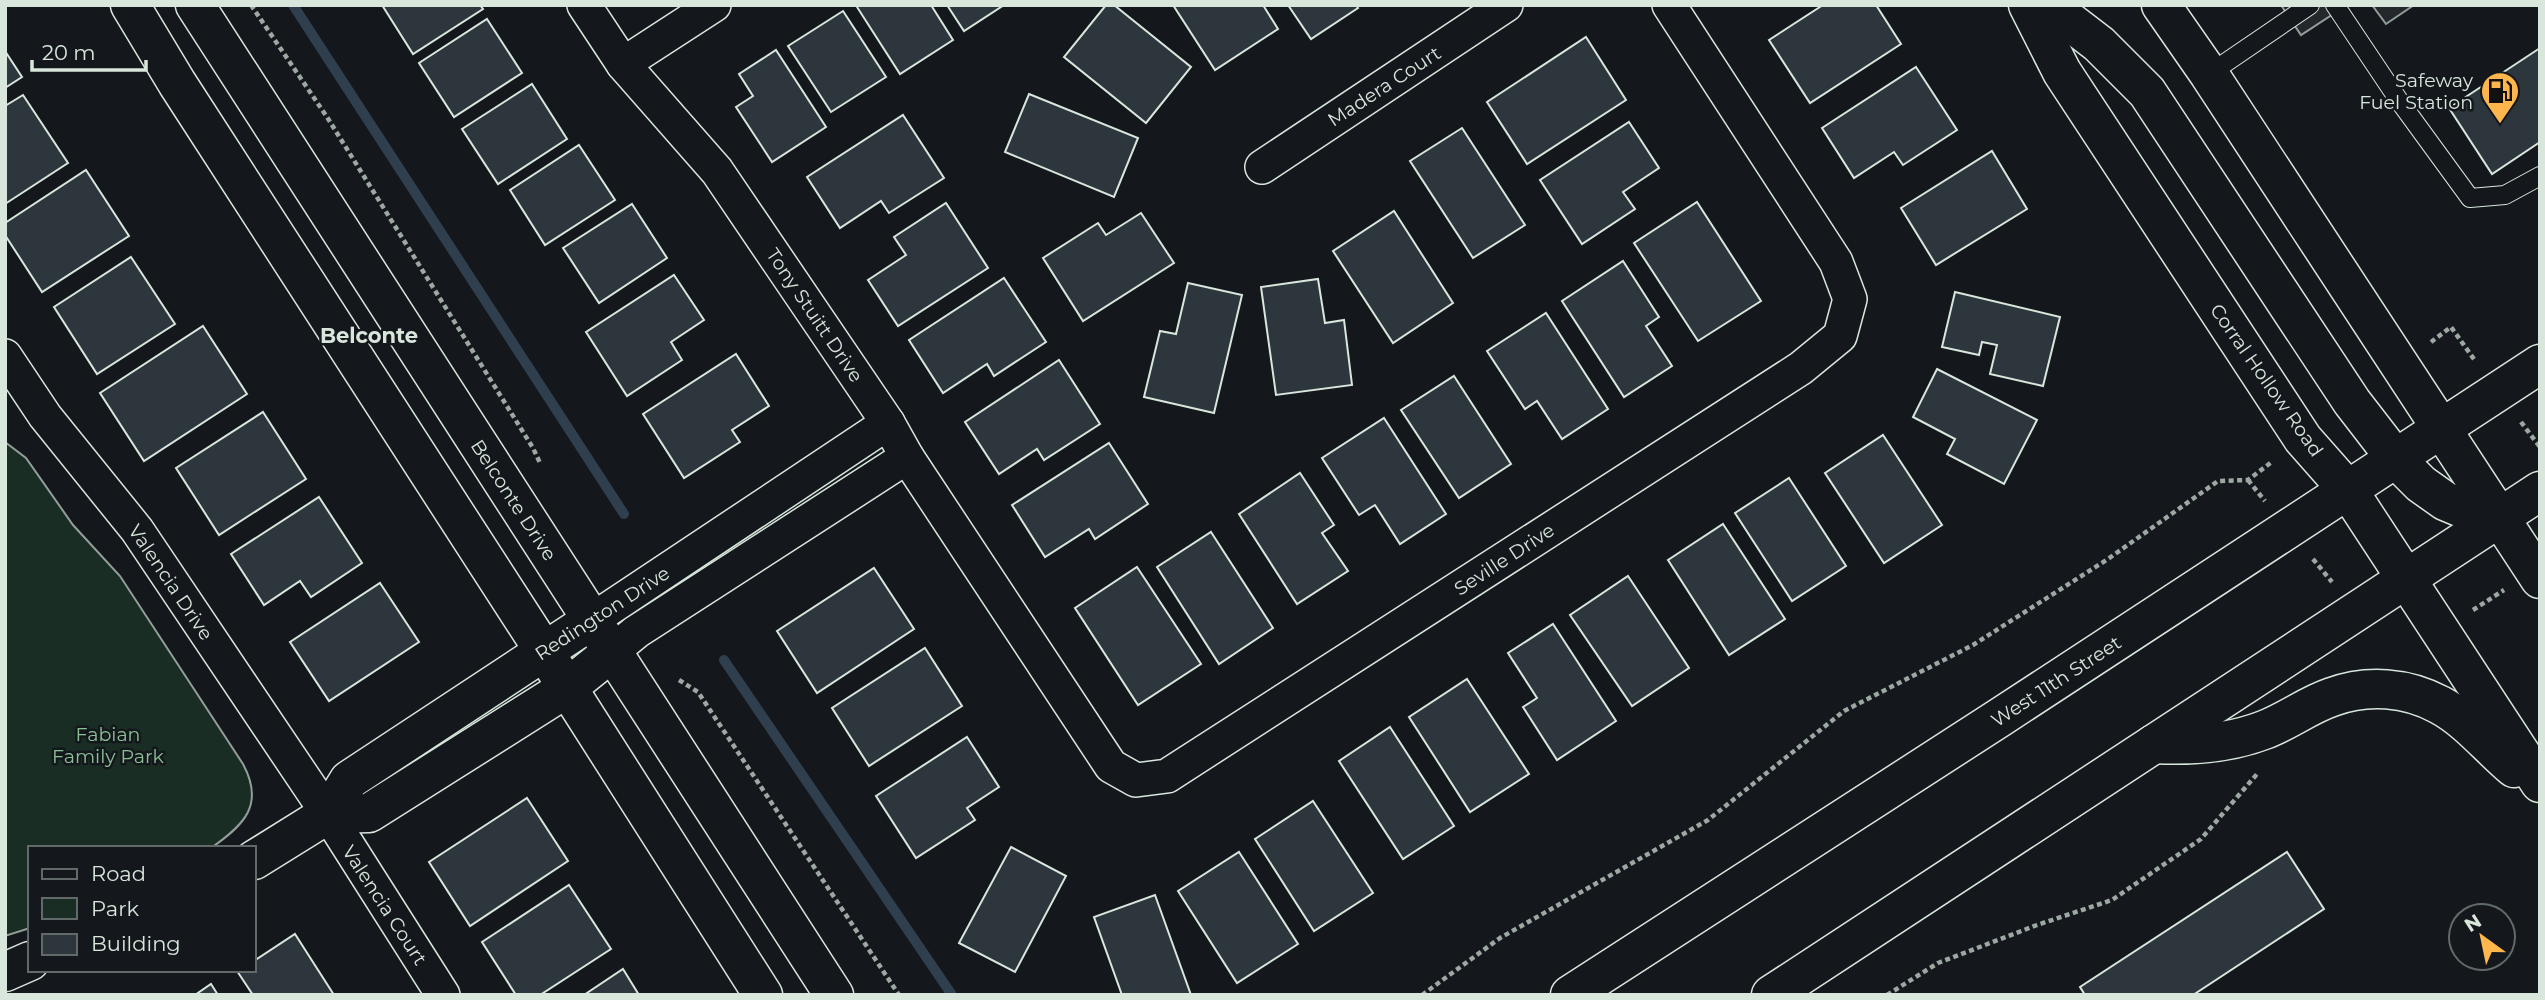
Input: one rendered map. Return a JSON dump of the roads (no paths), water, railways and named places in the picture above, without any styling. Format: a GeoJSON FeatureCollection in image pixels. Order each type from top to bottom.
{"type":"FeatureCollection","features":[{"type":"Feature","properties":{"kind":"main road"},"geometry":{"type":"LineString","coordinates":[[130,5],[177,83],[763,995]]}},
{"type":"Feature","properties":{"kind":"main road","name":"Belconte Drive"},"geometry":{"type":"LineString","coordinates":[[195,5],[231,65],[834,995]]}},
{"type":"Feature","properties":{"kind":"main road","name":"Corral Hollow Road"},"geometry":{"type":"LineString","coordinates":[[2028,5],[2062,72],[2298,431],[2348,490],[2540,783]]}},
{"type":"Feature","properties":{"kind":"main road"},"geometry":{"type":"LineString","coordinates":[[2048,5],[2099,44],[2147,92],[2352,402],[2396,459],[2421,484],[2445,501],[2476,514],[2500,517]]}},
{"type":"Feature","properties":{"kind":"main road"},"geometry":{"type":"LineString","coordinates":[[2161,5],[2540,579]]}},
{"type":"Feature","properties":{"kind":"main road","name":"West 11th Street"},"geometry":{"type":"LineString","coordinates":[[1570,995],[2540,364]]}},
{"type":"Feature","properties":{"kind":"main road"},"geometry":{"type":"LineString","coordinates":[[1771,995],[2540,491]]}},
{"type":"Feature","properties":{"kind":"main road","name":"Redington Drive"},"geometry":{"type":"LineString","coordinates":[[256,859],[328,814],[349,780],[592,620]]}},
{"type":"Feature","properties":{"kind":"main road","name":"Redington Drive"},"geometry":{"type":"LineString","coordinates":[[328,814],[369,813],[567,688],[613,651]]}},
{"type":"Feature","properties":{"kind":"main road"},"geometry":{"type":"LineString","coordinates":[[2154,744],[2211,743],[2239,738],[2287,720],[2330,697],[2354,690],[2377,688],[2401,691],[2442,706],[2540,789]]}},
{"type":"Feature","properties":{"kind":"main road"},"geometry":{"type":"LineString","coordinates":[[5,972],[28,962]]}},
{"type":"Feature","properties":{"kind":"street","name":"Tony Stuitt Drive"},"geometry":{"type":"LineString","coordinates":[[584,5],[623,64],[716,171],[888,424],[989,580]]}},
{"type":"Feature","properties":{"kind":"street"},"geometry":{"type":"LineString","coordinates":[[623,64],[714,5]]}},
{"type":"Feature","properties":{"kind":"street","name":"Madera Court"},"geometry":{"type":"LineString","coordinates":[[1262,167],[1506,5]]}},
{"type":"Feature","properties":{"kind":"street","name":"Seville Drive"},"geometry":{"type":"LineString","coordinates":[[989,580],[1111,766],[1136,780],[1167,776],[1801,368],[1840,336],[1850,299],[1836,262],[1669,5]]}},
{"type":"Feature","properties":{"kind":"street","name":"Valencia Drive"},"geometry":{"type":"LineString","coordinates":[[9,369],[137,530],[328,814]]}},
{"type":"Feature","properties":{"kind":"street","name":"Redington Drive"},"geometry":{"type":"LineString","coordinates":[[592,620],[888,424]]}},
{"type":"Feature","properties":{"kind":"street","name":"Redington Drive"},"geometry":{"type":"LineString","coordinates":[[613,651],[636,632],[907,457]]}},
{"type":"Feature","properties":{"kind":"street","name":"Valencia Court"},"geometry":{"type":"LineString","coordinates":[[328,814],[443,995]]}},
{"type":"Feature","properties":{"kind":"lane"},"geometry":{"type":"LineString","coordinates":[[2208,74],[2310,5]]}},
{"type":"Feature","properties":{"kind":"lane"},"geometry":{"type":"LineString","coordinates":[[2335,5],[2400,102],[2470,198],[2505,195],[2540,176]]}},
{"type":"Feature","properties":{"kind":"waterway"},"geometry":{"type":"LineString","coordinates":[[293,5],[624,514]]}},
{"type":"Feature","properties":{"kind":"waterway"},"geometry":{"type":"LineString","coordinates":[[724,660],[952,995]]}},
{"type":"Feature","properties":{"kind":"place","name":"Safeway Fuel Station"},"geometry":{"type":"Point","coordinates":[2500,125]}},
{"type":"Feature","properties":{"kind":"district","name":"Belconte"},"geometry":{"type":"Point","coordinates":[369,336]}},
{"type":"Feature","properties":{"kind":"park label","name":"Fabian Family Park"},"geometry":{"type":"Point","coordinates":[108,745]}}]}
